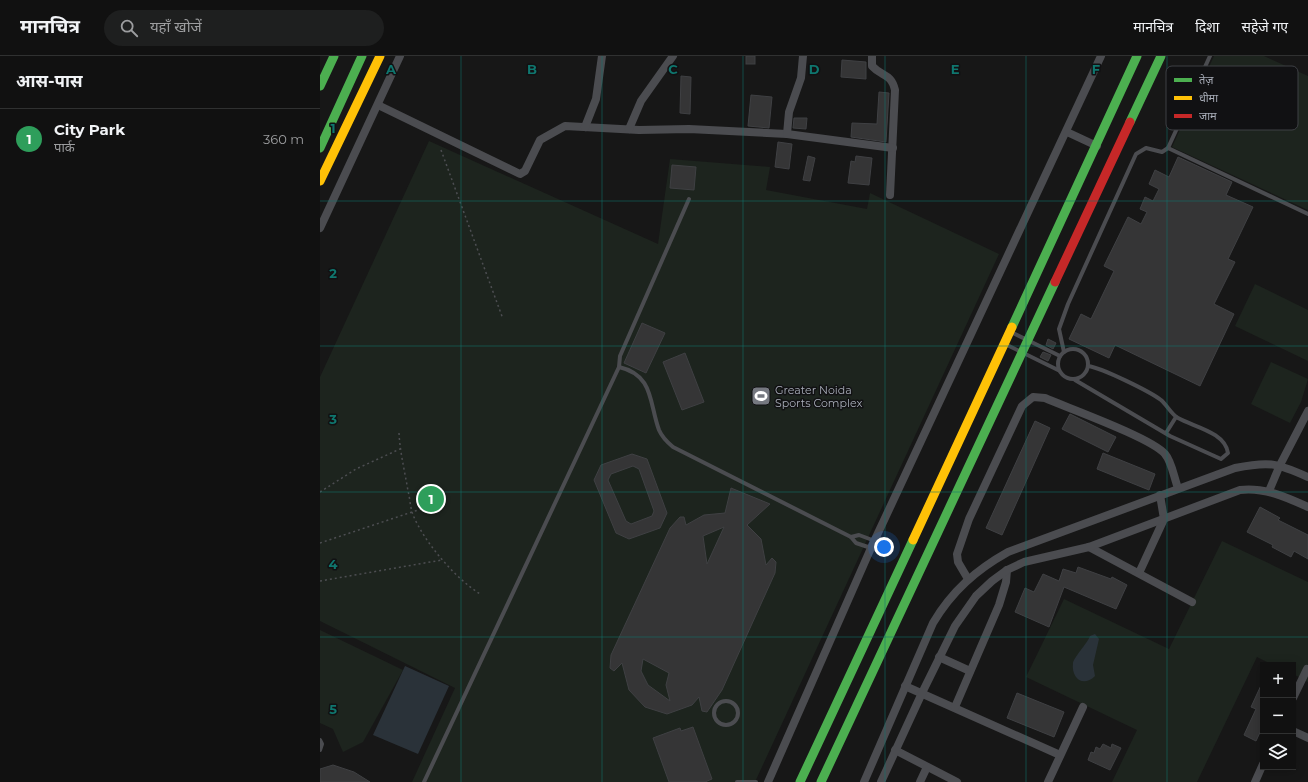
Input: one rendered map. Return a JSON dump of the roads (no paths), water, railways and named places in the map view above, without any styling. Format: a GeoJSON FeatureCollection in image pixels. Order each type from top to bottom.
{"type":"FeatureCollection","features":[{"type":"Feature","properties":{"kind":"street"},"geometry":{"type":"LineString","coordinates":[[320,86],[334,56]]}},
{"type":"Feature","properties":{"kind":"street"},"geometry":{"type":"LineString","coordinates":[[320,148],[362,56]]}},
{"type":"Feature","properties":{"kind":"street"},"geometry":{"type":"LineString","coordinates":[[320,181],[380,56]]}},
{"type":"Feature","properties":{"kind":"street"},"geometry":{"type":"LineString","coordinates":[[320,228],[400,56]]}},
{"type":"Feature","properties":{"kind":"street"},"geometry":{"type":"LineString","coordinates":[[585,127],[596,99],[602,56]]}},
{"type":"Feature","properties":{"kind":"street"},"geometry":{"type":"LineString","coordinates":[[629,129],[641,101],[673,56]]}},
{"type":"Feature","properties":{"kind":"street"},"geometry":{"type":"LineString","coordinates":[[787,134],[789,112],[801,78],[803,56]]}},
{"type":"Feature","properties":{"kind":"street"},"geometry":{"type":"LineString","coordinates":[[872,56],[872,66],[889,77],[894,84],[895,90],[890,196]]}},
{"type":"Feature","properties":{"kind":"street"},"geometry":{"type":"LineString","coordinates":[[768,782],[873,544],[1067,132],[1101,56]]}},
{"type":"Feature","properties":{"kind":"street"},"geometry":{"type":"LineString","coordinates":[[800,782],[1097,146],[1137,56]]}},
{"type":"Feature","properties":{"kind":"street"},"geometry":{"type":"LineString","coordinates":[[821,782],[1161,56]]}},
{"type":"Feature","properties":{"kind":"street"},"geometry":{"type":"LineString","coordinates":[[378,105],[520,174],[525,171],[540,140],[565,126],[629,129],[689,129],[787,134],[893,148]]}},
{"type":"Feature","properties":{"kind":"street"},"geometry":{"type":"LineString","coordinates":[[1067,132],[1097,146]]}},
{"type":"Feature","properties":{"kind":"street"},"geometry":{"type":"LineString","coordinates":[[968,579],[958,562],[957,554],[969,519],[1022,406],[1033,397],[1045,398],[1138,437],[1160,450],[1166,455],[1178,488]]}},
{"type":"Feature","properties":{"kind":"street"},"geometry":{"type":"LineString","coordinates":[[1269,491],[1280,465],[1308,411]]}},
{"type":"Feature","properties":{"kind":"street"},"geometry":{"type":"LineString","coordinates":[[864,782],[933,623],[944,605],[968,579],[993,560],[1008,552],[1178,488],[1247,466],[1259,463],[1280,465],[1308,477]]}},
{"type":"Feature","properties":{"kind":"street"},"geometry":{"type":"LineString","coordinates":[[881,782],[922,692],[955,626],[976,596],[992,581],[1007,570],[1024,562],[1089,547],[1240,490],[1254,488],[1269,491],[1308,507]]}},
{"type":"Feature","properties":{"kind":"street"},"geometry":{"type":"LineString","coordinates":[[1139,573],[1164,519],[1160,495]]}},
{"type":"Feature","properties":{"kind":"street"},"geometry":{"type":"LineString","coordinates":[[1089,547],[1192,602]]}},
{"type":"Feature","properties":{"kind":"street"},"geometry":{"type":"LineString","coordinates":[[955,707],[1004,591],[1007,570]]}},
{"type":"Feature","properties":{"kind":"street"},"geometry":{"type":"LineString","coordinates":[[939,657],[970,671]]}},
{"type":"Feature","properties":{"kind":"street"},"geometry":{"type":"LineString","coordinates":[[1296,692],[1307,669]]}},
{"type":"Feature","properties":{"kind":"street"},"geometry":{"type":"LineString","coordinates":[[905,686],[922,692],[1060,755]]}},
{"type":"Feature","properties":{"kind":"street"},"geometry":{"type":"LineString","coordinates":[[1048,782],[1083,707]]}},
{"type":"Feature","properties":{"kind":"street"},"geometry":{"type":"LineString","coordinates":[[1296,732],[1308,738]]}},
{"type":"Feature","properties":{"kind":"street"},"geometry":{"type":"LineString","coordinates":[[895,750],[957,782]]}},
{"type":"Feature","properties":{"kind":"street"},"geometry":{"type":"LineString","coordinates":[[920,782],[927,767]]}},
{"type":"Feature","properties":{"kind":"street"},"geometry":{"type":"LineString","coordinates":[[1255,782],[1260,770]]}},
{"type":"Feature","properties":{"kind":"lane"},"geometry":{"type":"LineString","coordinates":[[1205,66],[1210,56]]}},
{"type":"Feature","properties":{"kind":"lane"},"geometry":{"type":"LineString","coordinates":[[1058,370],[1057,365],[1062,354],[1059,329],[1068,304],[1136,154],[1146,148],[1162,152],[1168,148],[1176,130]]}},
{"type":"Feature","properties":{"kind":"lane"},"geometry":{"type":"LineString","coordinates":[[1168,148],[1308,214]]}},
{"type":"Feature","properties":{"kind":"lane"},"geometry":{"type":"LineString","coordinates":[[424,782],[619,367],[620,356],[689,199]]}},
{"type":"Feature","properties":{"kind":"lane"},"geometry":{"type":"LineString","coordinates":[[1010,332],[1027,341],[1062,354]]}},
{"type":"Feature","properties":{"kind":"lane"},"geometry":{"type":"LineString","coordinates":[[1005,344],[1058,370],[1065,378],[1075,380],[1166,434],[1221,459],[1228,453],[1227,447],[1222,439],[1176,417],[1161,400],[1149,392],[1088,366]]}},
{"type":"Feature","properties":{"kind":"lane"},"geometry":{"type":"LineString","coordinates":[[1062,354],[1068,350],[1078,350],[1086,356],[1088,366],[1083,375],[1075,380]]}},
{"type":"Feature","properties":{"kind":"lane"},"geometry":{"type":"LineString","coordinates":[[619,367],[631,370],[641,378],[649,392],[660,431],[672,447],[851,537],[856,543],[873,544]]}},
{"type":"Feature","properties":{"kind":"lane"},"geometry":{"type":"LineString","coordinates":[[1166,434],[1176,417]]}},
{"type":"Feature","properties":{"kind":"lane"},"geometry":{"type":"LineString","coordinates":[[851,537],[859,535],[873,544]]}},
{"type":"Feature","properties":{"kind":"lane"},"geometry":{"type":"LineString","coordinates":[[720,702],[731,702],[736,707],[736,718],[730,724],[722,724],[716,719],[714,711],[720,702]]}},
{"type":"Feature","properties":{"kind":"lane"},"geometry":{"type":"LineString","coordinates":[[320,740],[322,744],[320,750]]}},
{"type":"Feature","properties":{"kind":"lane"},"geometry":{"type":"LineString","coordinates":[[737,782],[756,782]]}},
{"type":"Feature","properties":{"kind":"place","name":"Greater Noida Sports Complex"},"geometry":{"type":"Point","coordinates":[761,396]}},
{"type":"Feature","properties":{"kind":"place","name":"City Park"},"geometry":{"type":"Point","coordinates":[431,499]}}]}
